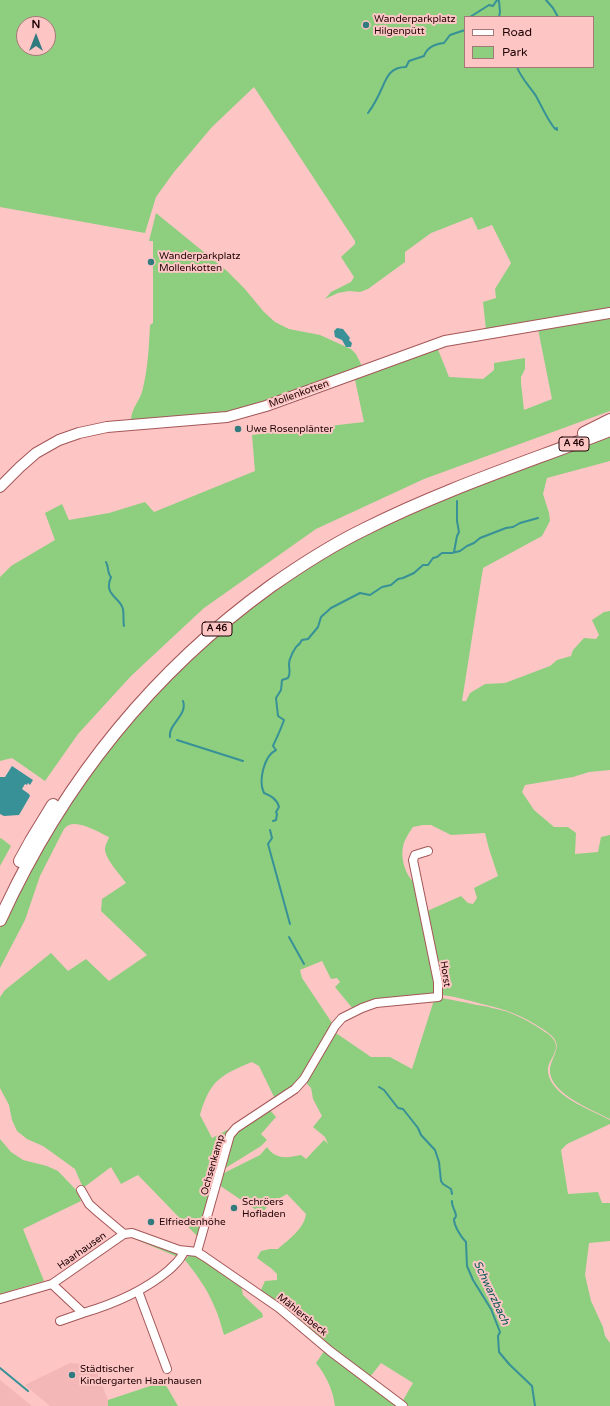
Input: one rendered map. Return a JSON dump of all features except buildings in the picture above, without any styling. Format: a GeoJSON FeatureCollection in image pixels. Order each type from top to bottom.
{"type":"FeatureCollection","features":[{"type":"Feature","properties":{"kind":"highway","name":"A 46"},"geometry":{"type":"LineString","coordinates":[[0,902],[44,818],[96,745],[155,677],[195,639],[232,608],[287,568],[329,542],[377,516],[465,478],[558,445],[610,420]]}},
{"type":"Feature","properties":{"kind":"highway","name":"A 46"},"geometry":{"type":"LineString","coordinates":[[0,920],[40,841],[67,797],[99,752],[169,673],[228,619],[290,573],[335,545],[363,530],[438,495],[610,430]]}},
{"type":"Feature","properties":{"kind":"main road","name":"Mollenkotten"},"geometry":{"type":"LineString","coordinates":[[0,487],[20,467],[36,454],[58,440],[78,433],[107,426],[227,417],[266,406],[388,360],[444,341],[610,313]]}},
{"type":"Feature","properties":{"kind":"street","name":"Horst"},"geometry":{"type":"LineString","coordinates":[[321,1050],[335,1026],[342,1018],[362,1008],[376,1003],[438,997],[438,982],[413,860],[415,855],[428,851]]}},
{"type":"Feature","properties":{"kind":"street","name":"Ochsenkamp"},"geometry":{"type":"LineString","coordinates":[[197,1252],[230,1135],[236,1128],[295,1089],[304,1079],[321,1050]]}},
{"type":"Feature","properties":{"kind":"street","name":"Mählersbeck"},"geometry":{"type":"LineString","coordinates":[[81,1190],[89,1204],[124,1234],[132,1234],[184,1251],[197,1252],[279,1308],[330,1351],[403,1406]]}},
{"type":"Feature","properties":{"kind":"street","name":"Haarhausen"},"geometry":{"type":"LineString","coordinates":[[0,1299],[52,1284],[124,1234]]}},
{"type":"Feature","properties":{"kind":"street"},"geometry":{"type":"LineString","coordinates":[[60,1321],[105,1306],[138,1291],[160,1278],[182,1257],[184,1251]]}},
{"type":"Feature","properties":{"kind":"street"},"geometry":{"type":"LineString","coordinates":[[52,1284],[83,1313]]}},
{"type":"Feature","properties":{"kind":"street"},"geometry":{"type":"LineString","coordinates":[[138,1291],[168,1369]]}},
{"type":"Feature","properties":{"kind":"shaded area","name":"Städtischer Kindergarten Haarhausen"},"geometry":{"type":"Polygon","coordinates":[[[70,1363],[94,1365],[108,1400],[108,1406],[50,1406],[25,1385],[70,1363]]]}},
{"type":"Feature","properties":{"kind":"shaded area"},"geometry":{"type":"Polygon","coordinates":[[[0,1380],[32,1406],[0,1406],[0,1380]]]}},
{"type":"Feature","properties":{"kind":"green space"},"geometry":{"type":"Polygon","coordinates":[[[0,0],[610,0],[610,309],[486,330],[483,302],[496,298],[495,289],[511,263],[492,225],[478,230],[472,217],[431,233],[405,252],[405,262],[368,289],[360,292],[349,291],[338,293],[325,299],[331,292],[351,282],[354,277],[341,257],[355,244],[355,241],[254,87],[212,127],[174,172],[156,197],[145,233],[0,207],[0,0]]]}},
{"type":"Feature","properties":{"kind":"green space"},"geometry":{"type":"Polygon","coordinates":[[[156,213],[227,271],[275,322],[289,329],[320,335],[351,349],[356,354],[362,366],[234,412],[131,420],[131,416],[145,380],[150,325],[153,323],[153,241],[149,241],[156,213]]]}},
{"type":"Feature","properties":{"kind":"green space"},"geometry":{"type":"Polygon","coordinates":[[[610,316],[610,411],[424,479],[316,529],[204,608],[131,676],[78,734],[45,781],[12,758],[0,761],[0,577],[11,566],[55,540],[45,513],[62,504],[69,520],[109,513],[145,502],[154,512],[255,471],[252,435],[364,422],[354,375],[437,347],[449,377],[483,379],[494,370],[494,363],[525,358],[525,369],[521,377],[524,410],[552,399],[538,329],[610,316]]]}},
{"type":"Feature","properties":{"kind":"green space"},"geometry":{"type":"Polygon","coordinates":[[[610,435],[610,461],[547,478],[543,494],[550,521],[542,536],[483,568],[462,701],[466,701],[470,693],[485,684],[505,683],[550,666],[557,660],[571,656],[573,650],[584,638],[596,639],[599,635],[592,620],[604,612],[610,611],[610,770],[589,772],[573,777],[525,785],[522,792],[534,810],[554,827],[568,827],[576,833],[575,854],[598,852],[601,837],[610,835],[610,1119],[572,1100],[556,1085],[551,1077],[550,1068],[557,1045],[554,1038],[547,1032],[527,1019],[505,1010],[461,998],[440,995],[425,912],[461,896],[468,903],[473,904],[477,898],[474,888],[498,876],[485,833],[451,835],[431,825],[423,825],[413,827],[408,834],[402,852],[405,869],[414,883],[418,886],[438,995],[353,1009],[335,987],[340,982],[337,978],[331,979],[322,961],[300,970],[302,978],[334,1026],[302,1080],[276,1101],[259,1066],[252,1062],[225,1075],[213,1086],[208,1094],[200,1115],[212,1138],[231,1128],[198,1237],[138,1175],[121,1184],[111,1167],[83,1188],[75,1169],[43,1146],[27,1139],[17,1131],[12,1120],[9,1105],[0,1088],[0,997],[5,990],[51,953],[68,971],[86,959],[109,981],[147,955],[101,911],[102,899],[126,883],[107,857],[105,848],[109,837],[86,826],[73,824],[68,825],[64,829],[40,876],[25,920],[0,968],[0,928],[30,865],[54,825],[133,716],[240,611],[289,576],[404,512],[610,435]]]}},
{"type":"Feature","properties":{"kind":"green space"},"geometry":{"type":"Polygon","coordinates":[[[1,838],[11,846],[0,866],[0,839],[1,838]]]}},
{"type":"Feature","properties":{"kind":"green space"},"geometry":{"type":"Polygon","coordinates":[[[435,997],[506,1011],[525,1019],[546,1032],[553,1038],[556,1045],[555,1052],[548,1068],[549,1078],[554,1086],[562,1094],[610,1120],[610,1124],[567,1144],[561,1150],[568,1194],[598,1192],[602,1203],[610,1203],[610,1241],[589,1243],[585,1275],[591,1301],[603,1327],[605,1336],[610,1343],[610,1406],[408,1406],[402,1402],[413,1383],[381,1363],[370,1377],[261,1290],[265,1281],[277,1280],[277,1274],[257,1258],[261,1251],[278,1249],[299,1229],[305,1219],[306,1214],[287,1194],[269,1204],[262,1214],[219,1185],[222,1174],[260,1155],[267,1147],[278,1156],[291,1157],[301,1155],[306,1159],[324,1140],[328,1144],[325,1137],[313,1127],[322,1116],[313,1099],[311,1088],[304,1080],[333,1031],[371,1057],[390,1057],[412,1069],[435,997]]]}},
{"type":"Feature","properties":{"kind":"green space"},"geometry":{"type":"Polygon","coordinates":[[[269,1109],[276,1117],[261,1134],[267,1140],[261,1146],[224,1169],[235,1131],[269,1109]]]}},
{"type":"Feature","properties":{"kind":"green space"},"geometry":{"type":"Polygon","coordinates":[[[0,1139],[11,1152],[23,1160],[47,1166],[58,1171],[77,1191],[81,1201],[23,1229],[44,1281],[0,1294],[0,1139]]]}},
{"type":"Feature","properties":{"kind":"green space"},"geometry":{"type":"Polygon","coordinates":[[[130,1237],[144,1241],[179,1255],[178,1257],[130,1237]]]}},
{"type":"Feature","properties":{"kind":"green space"},"geometry":{"type":"Polygon","coordinates":[[[190,1254],[197,1255],[241,1285],[243,1295],[262,1313],[263,1317],[224,1335],[218,1314],[206,1289],[185,1260],[190,1254]]]}},
{"type":"Feature","properties":{"kind":"green space"},"geometry":{"type":"Polygon","coordinates":[[[325,1350],[397,1406],[335,1406],[333,1394],[323,1373],[316,1363],[325,1350]]]}},
{"type":"Feature","properties":{"kind":"green space"},"geometry":{"type":"Polygon","coordinates":[[[162,1382],[167,1387],[178,1406],[108,1406],[108,1400],[162,1382]]]}},
{"type":"Feature","properties":{"kind":"water"},"geometry":{"type":"Polygon","coordinates":[[[337,328],[343,329],[350,338],[349,340],[352,343],[351,347],[346,347],[342,340],[335,337],[334,331],[337,328]]]}},
{"type":"Feature","properties":{"kind":"water"},"geometry":{"type":"Polygon","coordinates":[[[12,766],[33,780],[30,785],[28,783],[27,785],[25,784],[22,789],[30,796],[19,815],[4,816],[0,814],[0,777],[5,777],[12,766]]]}},
{"type":"Feature","properties":{"kind":"waterway"},"geometry":{"type":"LineString","coordinates":[[497,0],[499,1],[499,16]]}},
{"type":"Feature","properties":{"kind":"waterway"},"geometry":{"type":"LineString","coordinates":[[472,16],[489,5],[493,6],[497,0]]}},
{"type":"Feature","properties":{"kind":"waterway"},"geometry":{"type":"LineString","coordinates":[[546,0],[557,16]]}},
{"type":"Feature","properties":{"kind":"waterway"},"geometry":{"type":"LineString","coordinates":[[368,113],[376,101],[388,76],[393,70],[406,67],[409,61],[424,56],[429,48],[444,43],[450,35],[464,30]]}},
{"type":"Feature","properties":{"kind":"waterway"},"geometry":{"type":"LineString","coordinates":[[518,68],[523,79],[536,96],[550,121],[555,129],[557,128],[557,130]]}},
{"type":"Feature","properties":{"kind":"waterway"},"geometry":{"type":"LineString","coordinates":[[454,552],[459,532],[457,521],[457,501]]}},
{"type":"Feature","properties":{"kind":"waterway","name":"Schwarzbach"},"geometry":{"type":"LineString","coordinates":[[273,821],[276,820],[276,812],[279,807],[275,800],[264,793],[262,788],[262,776],[265,763],[276,750],[273,746],[284,720],[278,716],[276,698],[281,690],[282,680],[288,678],[289,676],[289,662],[294,650],[302,640],[308,639],[318,627],[321,617],[331,608],[360,593],[370,595],[382,587],[391,585],[398,579],[414,573],[423,565],[428,565],[433,558],[442,553],[460,551],[480,538],[538,518]]}},
{"type":"Feature","properties":{"kind":"waterway"},"geometry":{"type":"LineString","coordinates":[[106,562],[111,577],[109,583],[110,592],[119,601],[123,609],[124,626]]}},
{"type":"Feature","properties":{"kind":"waterway"},"geometry":{"type":"LineString","coordinates":[[170,737],[170,732],[183,711],[183,701]]}},
{"type":"Feature","properties":{"kind":"waterway"},"geometry":{"type":"LineString","coordinates":[[177,740],[243,761]]}},
{"type":"Feature","properties":{"kind":"waterway","name":"Schwarzbach"},"geometry":{"type":"LineString","coordinates":[[270,830],[272,838],[268,844],[290,924]]}},
{"type":"Feature","properties":{"kind":"waterway","name":"Schwarzbach"},"geometry":{"type":"LineString","coordinates":[[289,937],[304,964]]}},
{"type":"Feature","properties":{"kind":"waterway","name":"Schwarzbach"},"geometry":{"type":"LineString","coordinates":[[379,1087],[384,1090],[398,1108],[403,1109],[418,1128],[421,1135],[435,1150],[439,1162],[441,1181],[451,1189],[452,1194]]}},
{"type":"Feature","properties":{"kind":"waterway","name":"Schwarzbach"},"geometry":{"type":"LineString","coordinates":[[452,1201],[456,1214],[454,1219],[455,1225],[466,1242],[467,1266],[473,1280],[491,1309],[500,1332],[498,1336],[499,1352],[532,1386],[535,1406]]}},
{"type":"Feature","properties":{"kind":"waterway"},"geometry":{"type":"LineString","coordinates":[[0,1368],[28,1391]]}},
{"type":"Feature","properties":{"kind":"place","name":"Wanderparkplatz Hilgenpütt"},"geometry":{"type":"Point","coordinates":[366,25]}},
{"type":"Feature","properties":{"kind":"place","name":"Wanderparkplatz Mollenkotten"},"geometry":{"type":"Point","coordinates":[151,262]}},
{"type":"Feature","properties":{"kind":"place","name":"Uwe Rosenplänter"},"geometry":{"type":"Point","coordinates":[238,429]}},
{"type":"Feature","properties":{"kind":"place","name":"Schröers Hofladen"},"geometry":{"type":"Point","coordinates":[234,1208]}},
{"type":"Feature","properties":{"kind":"place","name":"Elfriedenhöhe"},"geometry":{"type":"Point","coordinates":[151,1222]}},
{"type":"Feature","properties":{"kind":"place","name":"Städtischer Kindergarten Haarhausen"},"geometry":{"type":"Point","coordinates":[72,1375]}}]}
